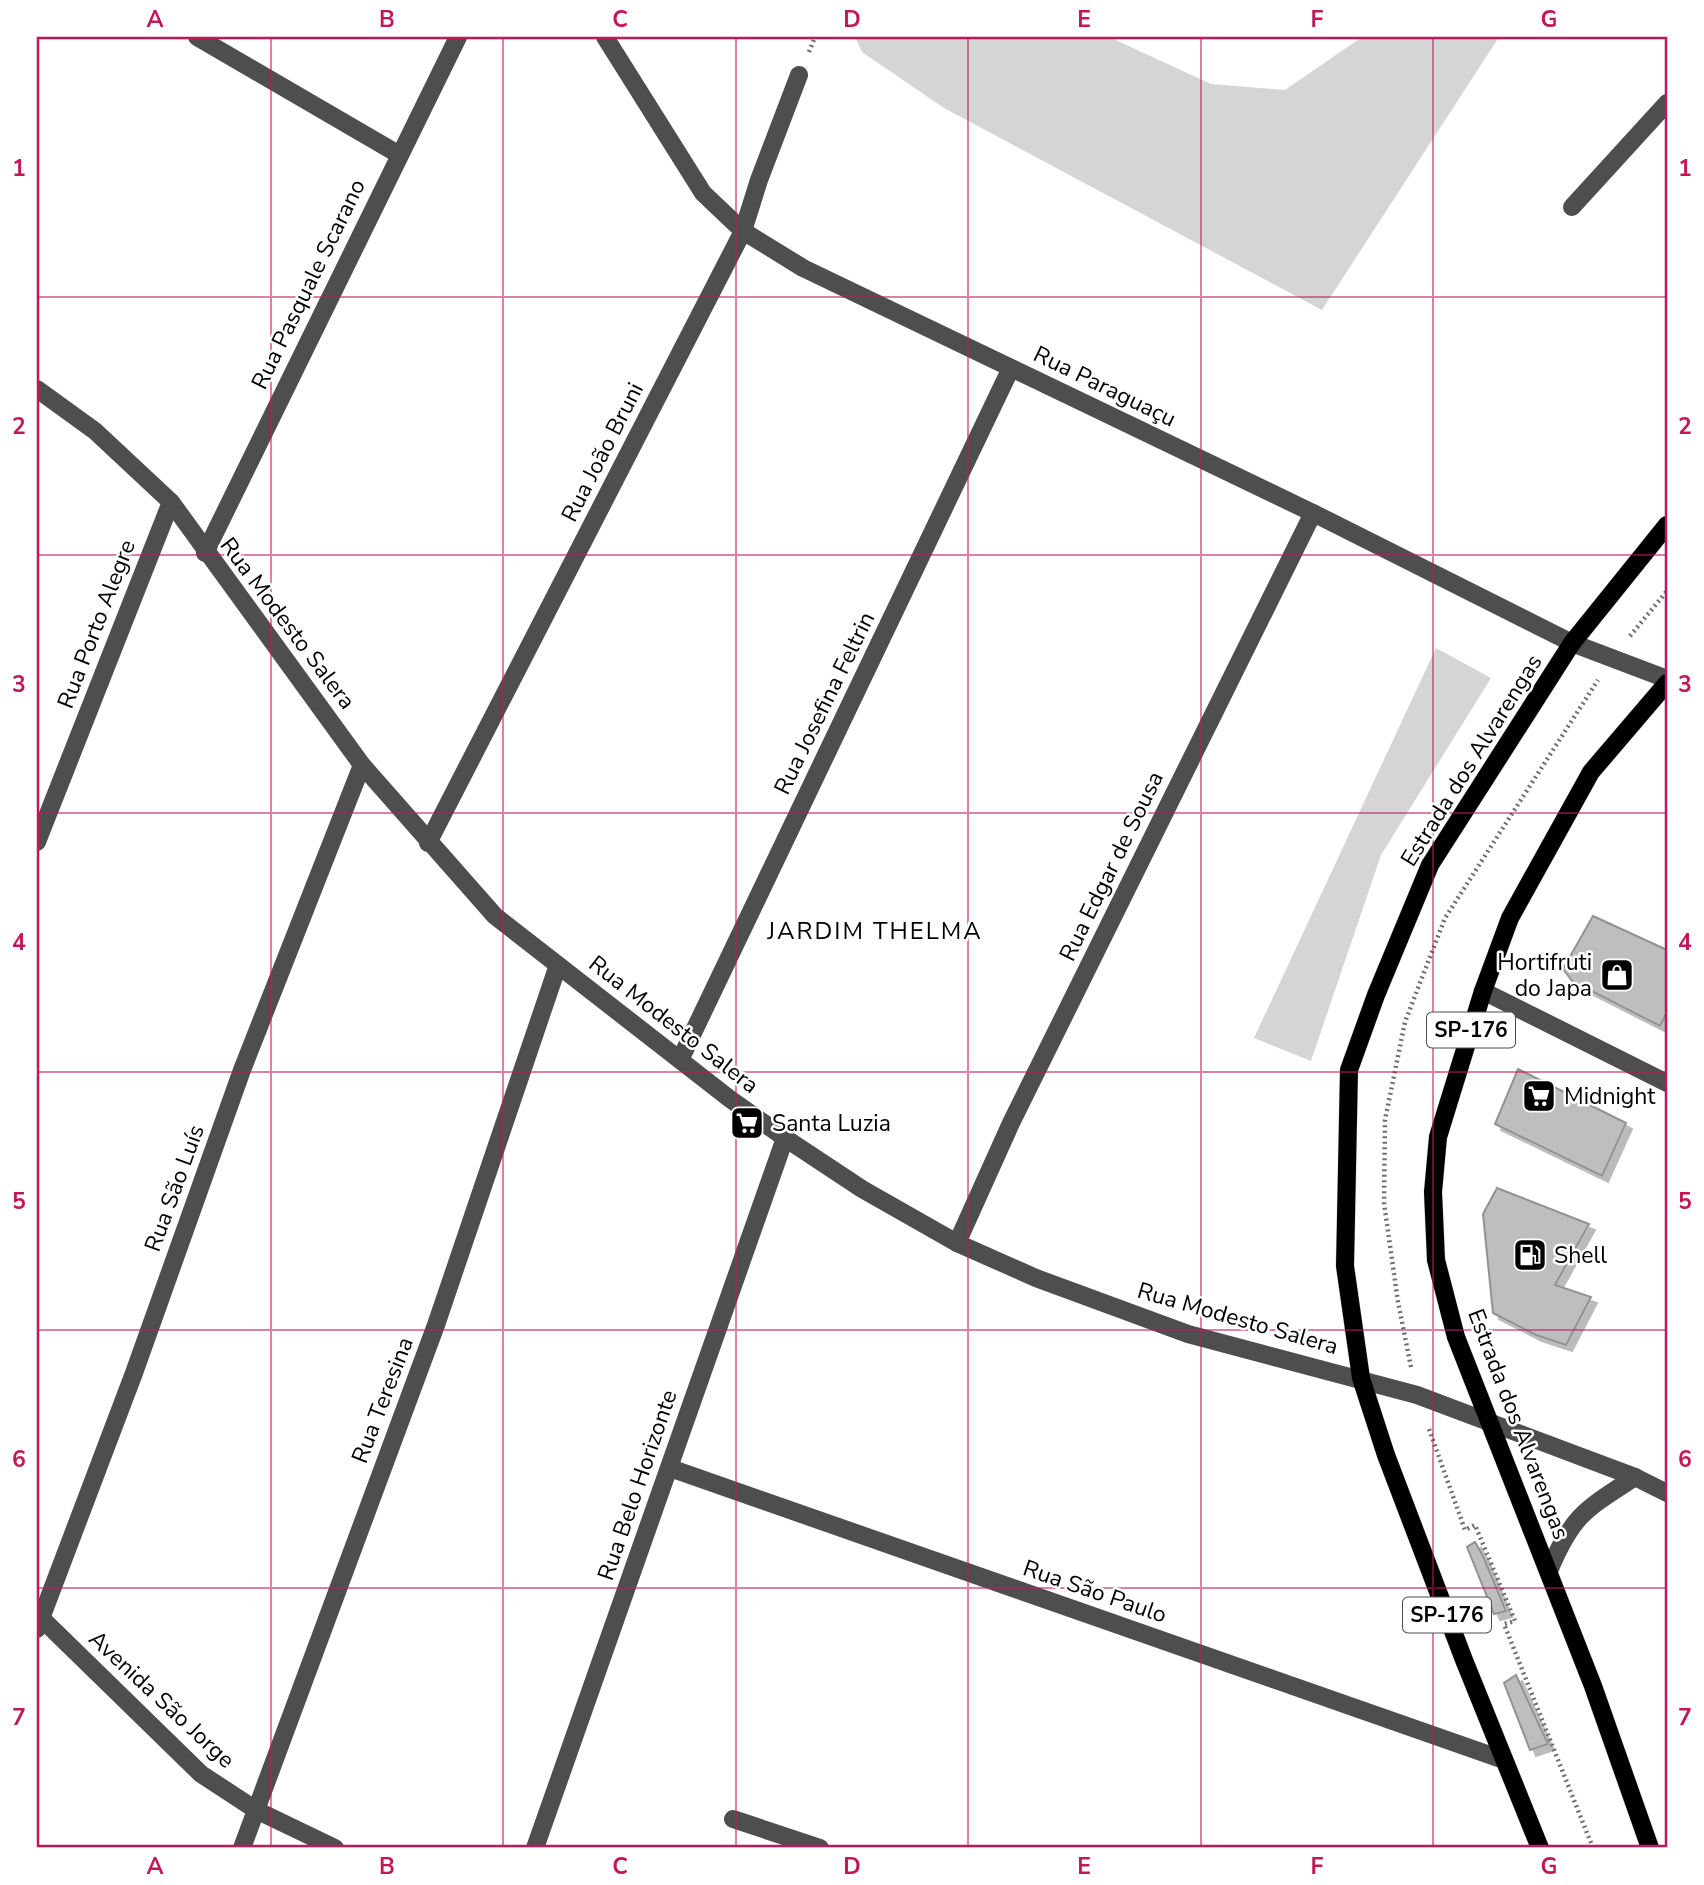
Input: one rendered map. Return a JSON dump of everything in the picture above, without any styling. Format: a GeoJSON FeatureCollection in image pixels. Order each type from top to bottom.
{"type":"FeatureCollection","features":[{"type":"Feature","properties":{"kind":"main road","name":"Estrada dos Alvarengas"},"geometry":{"type":"LineString","coordinates":[[1540,1848],[1386,1455],[1362,1378],[1345,1266],[1349,1070],[1376,995],[1430,865],[1572,643],[1667,525]]}},
{"type":"Feature","properties":{"kind":"main road","name":"Estrada dos Alvarengas"},"geometry":{"type":"LineString","coordinates":[[1650,1848],[1549,1571],[1486,1420],[1456,1337],[1437,1260],[1433,1192],[1438,1138],[1483,991],[1510,918],[1591,772],[1667,681]]}},
{"type":"Feature","properties":{"kind":"street"},"geometry":{"type":"LineString","coordinates":[[197,37],[398,154]]}},
{"type":"Feature","properties":{"kind":"street","name":"Rua Pasquale Scarano"},"geometry":{"type":"LineString","coordinates":[[205,553],[398,154],[458,37]]}},
{"type":"Feature","properties":{"kind":"street","name":"Rua Paraguaçu"},"geometry":{"type":"LineString","coordinates":[[605,37],[692,179],[743,231],[803,268],[1313,513],[1572,643],[1667,681]]}},
{"type":"Feature","properties":{"kind":"street","name":"Rua João Bruni"},"geometry":{"type":"LineString","coordinates":[[428,843],[743,231],[759,180],[799,75]]}},
{"type":"Feature","properties":{"kind":"street"},"geometry":{"type":"LineString","coordinates":[[1572,207],[1667,103]]}},
{"type":"Feature","properties":{"kind":"street","name":"Rua Josefina Feltrin"},"geometry":{"type":"LineString","coordinates":[[680,1060],[1012,368]]}},
{"type":"Feature","properties":{"kind":"street","name":"Rua Modesto Salera"},"geometry":{"type":"LineString","coordinates":[[37,389],[95,430],[171,502],[205,553],[362,765],[495,916],[785,1138],[862,1189],[957,1243],[1036,1278],[1188,1334],[1362,1378],[1417,1395],[1635,1478],[1667,1493]]}},
{"type":"Feature","properties":{"kind":"street","name":"Rua Porto Alegre"},"geometry":{"type":"LineString","coordinates":[[37,842],[171,502]]}},
{"type":"Feature","properties":{"kind":"street","name":"Rua Edgar de Sousa"},"geometry":{"type":"LineString","coordinates":[[957,1243],[1011,1123],[1313,513]]}},
{"type":"Feature","properties":{"kind":"street","name":"Rua São Luís"},"geometry":{"type":"LineString","coordinates":[[38,1621],[134,1373],[242,1070],[362,765]]}},
{"type":"Feature","properties":{"kind":"street","name":"Rua Teresina"},"geometry":{"type":"LineString","coordinates":[[242,1848],[436,1325],[558,965]]}},
{"type":"Feature","properties":{"kind":"street"},"geometry":{"type":"LineString","coordinates":[[1483,991],[1667,1083]]}},
{"type":"Feature","properties":{"kind":"street","name":"Rua Belo Horizonte"},"geometry":{"type":"LineString","coordinates":[[536,1848],[785,1138]]}},
{"type":"Feature","properties":{"kind":"street","name":"Rua São Paulo"},"geometry":{"type":"LineString","coordinates":[[670,1468],[1504,1760]]}},
{"type":"Feature","properties":{"kind":"street"},"geometry":{"type":"LineString","coordinates":[[1549,1571],[1564,1534],[1577,1519],[1635,1478]]}},
{"type":"Feature","properties":{"kind":"street","name":"Avenida São Jorge"},"geometry":{"type":"LineString","coordinates":[[38,1621],[201,1774],[256,1810],[335,1848]]}},
{"type":"Feature","properties":{"kind":"street"},"geometry":{"type":"LineString","coordinates":[[733,1819],[820,1848]]}},
{"type":"Feature","properties":{"kind":"path"},"geometry":{"type":"LineString","coordinates":[[1593,1848],[1504,1624],[1515,1621],[1475,1525],[1465,1530],[1417,1395],[1398,1302],[1384,1203],[1385,1120],[1405,1022],[1445,918],[1612,658],[1667,591]]}},
{"type":"Feature","properties":{"kind":"shaded area"},"geometry":{"type":"Polygon","coordinates":[[[855,37],[1109,37],[1211,84],[1285,90],[1362,37],[1499,37],[1322,310],[944,108],[862,52],[855,37]]]}},
{"type":"Feature","properties":{"kind":"shaded area"},"geometry":{"type":"Polygon","coordinates":[[[1436,648],[1491,678],[1381,855],[1311,1061],[1254,1038],[1436,648]]]}},
{"type":"Feature","properties":{"kind":"building","name":"Hortifruti do Japa"},"geometry":{"type":"Polygon","coordinates":[[[1593,916],[1667,950],[1667,1012],[1660,1026],[1572,981],[1563,969],[1593,916]]]}},
{"type":"Feature","properties":{"kind":"building","name":"Midnight"},"geometry":{"type":"Polygon","coordinates":[[[1518,1069],[1626,1123],[1602,1176],[1495,1124],[1518,1069]]]}},
{"type":"Feature","properties":{"kind":"building","name":"Shell"},"geometry":{"type":"Polygon","coordinates":[[[1497,1188],[1589,1224],[1555,1285],[1591,1297],[1566,1345],[1536,1335],[1493,1313],[1483,1214],[1497,1188]]]}},
{"type":"Feature","properties":{"kind":"building"},"geometry":{"type":"Polygon","coordinates":[[[1475,1542],[1506,1611],[1494,1614],[1467,1547],[1475,1542]]]}},
{"type":"Feature","properties":{"kind":"building"},"geometry":{"type":"Polygon","coordinates":[[[1516,1675],[1548,1744],[1530,1750],[1504,1683],[1516,1675]]]}},
{"type":"Feature","properties":{"kind":"place","name":"Hortifruti do Japa"},"geometry":{"type":"Point","coordinates":[1617,975]}},
{"type":"Feature","properties":{"kind":"place","name":"Midnight"},"geometry":{"type":"Point","coordinates":[1539,1096]}},
{"type":"Feature","properties":{"kind":"place","name":"Santa Luzia"},"geometry":{"type":"Point","coordinates":[747,1123]}},
{"type":"Feature","properties":{"kind":"place","name":"Shell"},"geometry":{"type":"Point","coordinates":[1530,1255]}},
{"type":"Feature","properties":{"kind":"district","name":"JARDIM THELMA"},"geometry":{"type":"Point","coordinates":[875,931]}}]}
